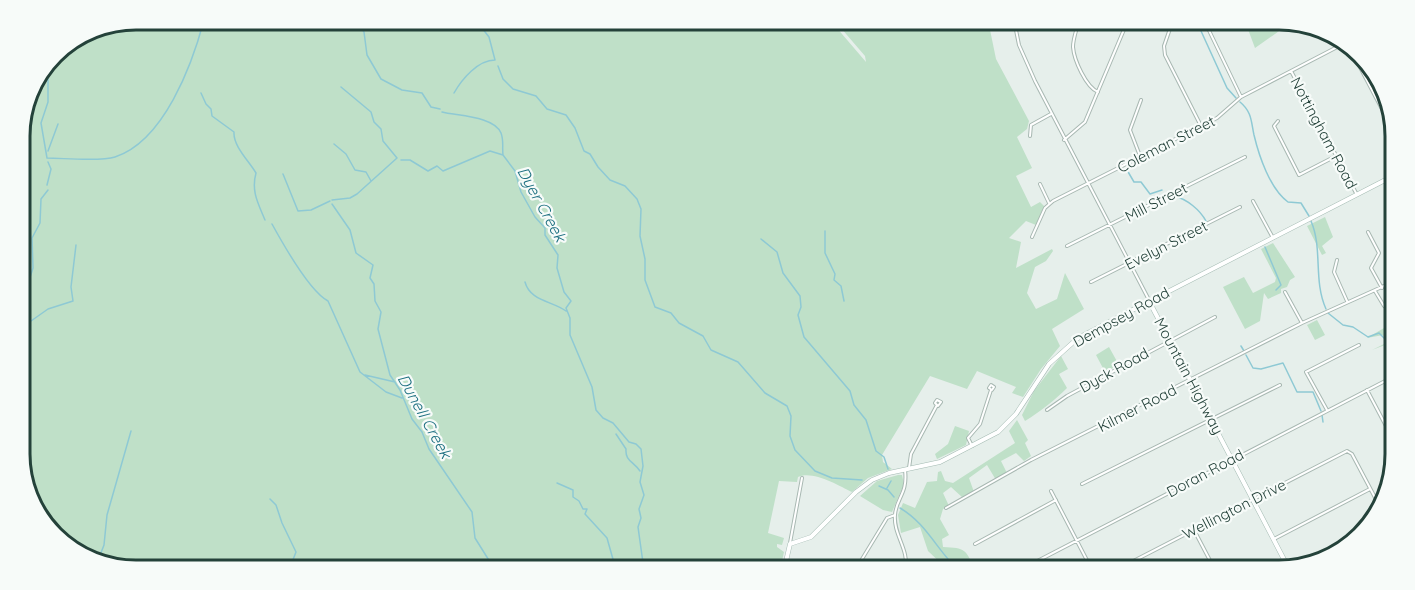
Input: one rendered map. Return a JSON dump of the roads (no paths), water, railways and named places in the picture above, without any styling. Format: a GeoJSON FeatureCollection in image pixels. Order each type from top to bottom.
{"type":"FeatureCollection","features":[{"type":"Feature","properties":{"kind":"street","name":"Mountain Highway"},"geometry":{"type":"LineString","coordinates":[[1016,30],[1020,48],[1064,140],[1284,560]]}},
{"type":"Feature","properties":{"kind":"street"},"geometry":{"type":"LineString","coordinates":[[1076,30],[1073,43],[1075,56],[1089,85],[1098,92]]}},
{"type":"Feature","properties":{"kind":"street"},"geometry":{"type":"LineString","coordinates":[[1064,140],[1086,122],[1124,30]]}},
{"type":"Feature","properties":{"kind":"street"},"geometry":{"type":"LineString","coordinates":[[1170,30],[1164,46],[1165,56],[1201,126]]}},
{"type":"Feature","properties":{"kind":"street"},"geometry":{"type":"LineString","coordinates":[[1209,30],[1241,97]]}},
{"type":"Feature","properties":{"kind":"street","name":"Coleman Street"},"geometry":{"type":"LineString","coordinates":[[1050,203],[1228,112],[1241,97],[1337,47]]}},
{"type":"Feature","properties":{"kind":"street"},"geometry":{"type":"LineString","coordinates":[[1362,69],[1378,100]]}},
{"type":"Feature","properties":{"kind":"street","name":"Nottingham Road"},"geometry":{"type":"LineString","coordinates":[[1291,71],[1357,195]]}},
{"type":"Feature","properties":{"kind":"street"},"geometry":{"type":"LineString","coordinates":[[1140,156],[1132,141],[1130,130],[1141,100]]}},
{"type":"Feature","properties":{"kind":"street"},"geometry":{"type":"LineString","coordinates":[[1030,136],[1031,125],[1052,114]]}},
{"type":"Feature","properties":{"kind":"street"},"geometry":{"type":"LineString","coordinates":[[1278,121],[1274,126],[1299,174],[1336,156]]}},
{"type":"Feature","properties":{"kind":"street","name":"Mill Street"},"geometry":{"type":"LineString","coordinates":[[1067,246],[1245,157]]}},
{"type":"Feature","properties":{"kind":"street","name":"Dempsey Road"},"geometry":{"type":"LineString","coordinates":[[790,544],[811,537],[856,492],[872,480],[940,462],[998,432],[1013,418],[1044,370],[1064,349],[1086,333],[1385,180]]}},
{"type":"Feature","properties":{"kind":"street"},"geometry":{"type":"LineString","coordinates":[[1032,237],[1050,203],[1040,184]]}},
{"type":"Feature","properties":{"kind":"street"},"geometry":{"type":"LineString","coordinates":[[1252,201],[1273,238]]}},
{"type":"Feature","properties":{"kind":"street","name":"Evelyn Street"},"geometry":{"type":"LineString","coordinates":[[1091,282],[1240,207]]}},
{"type":"Feature","properties":{"kind":"street"},"geometry":{"type":"LineString","coordinates":[[1368,232],[1379,253],[1371,268],[1382,288]]}},
{"type":"Feature","properties":{"kind":"street"},"geometry":{"type":"LineString","coordinates":[[1337,260],[1334,272],[1348,301]]}},
{"type":"Feature","properties":{"kind":"street","name":"Kilmer Road"},"geometry":{"type":"LineString","coordinates":[[946,508],[1031,460],[1302,323],[1385,286]]}},
{"type":"Feature","properties":{"kind":"street"},"geometry":{"type":"LineString","coordinates":[[1375,291],[1385,307]]}},
{"type":"Feature","properties":{"kind":"street"},"geometry":{"type":"LineString","coordinates":[[1285,292],[1302,323]]}},
{"type":"Feature","properties":{"kind":"street","name":"Dyck Road"},"geometry":{"type":"LineString","coordinates":[[1047,410],[1169,339],[1215,317]]}},
{"type":"Feature","properties":{"kind":"street"},"geometry":{"type":"LineString","coordinates":[[1326,410],[1306,372],[1359,345]]}},
{"type":"Feature","properties":{"kind":"street","name":"Doran Road"},"geometry":{"type":"LineString","coordinates":[[1039,560],[1232,458],[1385,381]]}},
{"type":"Feature","properties":{"kind":"street"},"geometry":{"type":"LineString","coordinates":[[1082,484],[1281,385]]}},
{"type":"Feature","properties":{"kind":"street"},"geometry":{"type":"LineString","coordinates":[[972,446],[968,438],[980,424],[991,390]]}},
{"type":"Feature","properties":{"kind":"street"},"geometry":{"type":"LineString","coordinates":[[1367,390],[1385,424]]}},
{"type":"Feature","properties":{"kind":"street"},"geometry":{"type":"LineString","coordinates":[[907,560],[895,515],[907,484],[907,470],[911,454],[937,405]]}},
{"type":"Feature","properties":{"kind":"street","name":"Wellington Drive"},"geometry":{"type":"LineString","coordinates":[[1135,560],[1344,452],[1350,451],[1371,489]]}},
{"type":"Feature","properties":{"kind":"street"},"geometry":{"type":"LineString","coordinates":[[786,560],[802,478]]}},
{"type":"Feature","properties":{"kind":"street"},"geometry":{"type":"LineString","coordinates":[[1274,539],[1371,489],[1375,498]]}},
{"type":"Feature","properties":{"kind":"street"},"geometry":{"type":"LineString","coordinates":[[1051,491],[1087,560]]}},
{"type":"Feature","properties":{"kind":"street"},"geometry":{"type":"LineString","coordinates":[[975,544],[1056,500]]}},
{"type":"Feature","properties":{"kind":"street"},"geometry":{"type":"LineString","coordinates":[[861,560],[887,518],[895,515]]}},
{"type":"Feature","properties":{"kind":"street"},"geometry":{"type":"LineString","coordinates":[[1193,530],[1209,560]]}},
{"type":"Feature","properties":{"kind":"waterway"},"geometry":{"type":"LineString","coordinates":[[47,158],[91,160],[115,157],[132,148],[148,135],[162,118],[173,99],[192,58],[201,30]]}},
{"type":"Feature","properties":{"kind":"waterway"},"geometry":{"type":"LineString","coordinates":[[363,30],[367,55],[381,79],[402,90],[422,93],[431,107],[440,109]]}},
{"type":"Feature","properties":{"kind":"waterway"},"geometry":{"type":"LineString","coordinates":[[484,30],[489,37],[495,60]]}},
{"type":"Feature","properties":{"kind":"waterway"},"geometry":{"type":"LineString","coordinates":[[1201,30],[1227,88],[1236,98]]}},
{"type":"Feature","properties":{"kind":"waterway"},"geometry":{"type":"LineString","coordinates":[[454,93],[466,76],[477,67],[495,60]]}},
{"type":"Feature","properties":{"kind":"waterway"},"geometry":{"type":"LineString","coordinates":[[498,66],[503,79],[513,89],[536,96],[547,109],[566,115],[575,128],[584,151],[590,154],[610,180],[625,186],[637,199],[641,209],[640,236],[645,259],[645,280],[655,307],[671,313],[679,323],[703,336],[711,350],[738,362],[765,393],[787,406],[791,416],[790,436],[795,450],[815,471],[832,478],[862,480]]}},
{"type":"Feature","properties":{"kind":"waterway"},"geometry":{"type":"LineString","coordinates":[[47,158],[41,123],[48,102],[48,77]]}},
{"type":"Feature","properties":{"kind":"waterway"},"geometry":{"type":"LineString","coordinates":[[332,200],[350,198],[357,194],[397,158],[383,141],[381,129],[374,122],[371,112],[341,87]]}},
{"type":"Feature","properties":{"kind":"waterway"},"geometry":{"type":"LineString","coordinates":[[201,93],[211,109],[212,116],[234,132],[236,143],[256,173],[255,191],[265,220]]}},
{"type":"Feature","properties":{"kind":"waterway"},"geometry":{"type":"LineString","coordinates":[[1240,102],[1249,113],[1259,152],[1271,181],[1288,202],[1301,203],[1309,216]]}},
{"type":"Feature","properties":{"kind":"waterway","name":"Dyer Creek"},"geometry":{"type":"LineString","coordinates":[[442,112],[483,120],[497,127],[502,136],[503,155],[515,171],[521,192],[535,217],[545,228],[545,235],[558,255],[557,268],[564,292],[571,301],[566,308],[570,318],[570,335],[592,387],[596,410],[603,418],[613,423],[629,442],[641,449],[643,466],[640,482],[644,495],[639,509],[641,518],[638,527],[643,560]]}},
{"type":"Feature","properties":{"kind":"waterway"},"geometry":{"type":"LineString","coordinates":[[48,151],[58,124]]}},
{"type":"Feature","properties":{"kind":"waterway"},"geometry":{"type":"LineString","coordinates":[[334,144],[346,154],[355,170],[366,172],[371,181]]}},
{"type":"Feature","properties":{"kind":"waterway"},"geometry":{"type":"LineString","coordinates":[[401,160],[410,160],[428,171],[437,166],[443,171],[490,151],[503,155]]}},
{"type":"Feature","properties":{"kind":"waterway"},"geometry":{"type":"LineString","coordinates":[[47,185],[51,169],[48,162]]}},
{"type":"Feature","properties":{"kind":"waterway"},"geometry":{"type":"LineString","coordinates":[[1127,170],[1134,182],[1141,182],[1150,194],[1162,190]]}},
{"type":"Feature","properties":{"kind":"waterway"},"geometry":{"type":"LineString","coordinates":[[283,174],[298,211],[311,210],[330,201]]}},
{"type":"Feature","properties":{"kind":"waterway"},"geometry":{"type":"LineString","coordinates":[[30,278],[33,268],[32,238],[40,223],[41,199],[48,190]]}},
{"type":"Feature","properties":{"kind":"waterway"},"geometry":{"type":"LineString","coordinates":[[1174,196],[1193,206],[1206,221]]}},
{"type":"Feature","properties":{"kind":"waterway","name":"Dunell Creek"},"geometry":{"type":"LineString","coordinates":[[332,204],[350,230],[356,253],[373,265],[370,278],[374,284],[375,301],[381,312],[378,329],[390,375],[400,390],[412,419],[422,432],[429,449],[472,512],[475,538],[489,560]]}},
{"type":"Feature","properties":{"kind":"waterway"},"geometry":{"type":"LineString","coordinates":[[1311,221],[1317,242],[1320,287],[1326,309]]}},
{"type":"Feature","properties":{"kind":"waterway"},"geometry":{"type":"LineString","coordinates":[[272,224],[305,278],[328,301],[360,372],[386,392],[402,398]]}},
{"type":"Feature","properties":{"kind":"waterway"},"geometry":{"type":"LineString","coordinates":[[825,231],[825,253],[835,274],[834,280],[841,286],[844,301]]}},
{"type":"Feature","properties":{"kind":"waterway"},"geometry":{"type":"LineString","coordinates":[[761,239],[777,252],[783,273],[800,296],[801,307],[798,315],[804,337],[850,391],[854,405],[866,420],[876,451],[884,457],[888,469]]}},
{"type":"Feature","properties":{"kind":"waterway"},"geometry":{"type":"LineString","coordinates":[[31,321],[48,309],[73,301],[71,287],[76,245]]}},
{"type":"Feature","properties":{"kind":"waterway"},"geometry":{"type":"LineString","coordinates":[[1265,247],[1281,285],[1276,290]]}},
{"type":"Feature","properties":{"kind":"waterway"},"geometry":{"type":"LineString","coordinates":[[525,282],[536,297],[566,311]]}},
{"type":"Feature","properties":{"kind":"waterway"},"geometry":{"type":"LineString","coordinates":[[1328,313],[1343,325],[1353,327],[1368,337],[1379,333],[1385,339]]}},
{"type":"Feature","properties":{"kind":"waterway"},"geometry":{"type":"LineString","coordinates":[[1241,346],[1244,351]]}},
{"type":"Feature","properties":{"kind":"waterway"},"geometry":{"type":"LineString","coordinates":[[1246,355],[1253,368],[1261,369],[1283,363],[1297,392],[1313,392],[1321,411]]}},
{"type":"Feature","properties":{"kind":"waterway"},"geometry":{"type":"LineString","coordinates":[[365,375],[395,382]]}},
{"type":"Feature","properties":{"kind":"waterway"},"geometry":{"type":"LineString","coordinates":[[1322,415],[1323,422]]}},
{"type":"Feature","properties":{"kind":"waterway"},"geometry":{"type":"LineString","coordinates":[[101,553],[104,545],[107,515],[131,431]]}},
{"type":"Feature","properties":{"kind":"waterway"},"geometry":{"type":"LineString","coordinates":[[616,434],[626,449],[628,459],[640,471]]}},
{"type":"Feature","properties":{"kind":"waterway"},"geometry":{"type":"LineString","coordinates":[[887,488],[891,481]]}},
{"type":"Feature","properties":{"kind":"waterway"},"geometry":{"type":"LineString","coordinates":[[557,483],[573,490],[573,497],[579,501],[583,509],[587,509],[585,514],[607,538],[613,560]]}},
{"type":"Feature","properties":{"kind":"waterway"},"geometry":{"type":"LineString","coordinates":[[879,486],[888,490],[894,497]]}},
{"type":"Feature","properties":{"kind":"waterway"},"geometry":{"type":"LineString","coordinates":[[270,499],[276,505],[296,552],[293,560]]}},
{"type":"Feature","properties":{"kind":"waterway"},"geometry":{"type":"LineString","coordinates":[[900,508],[917,521],[949,560]]}}]}
